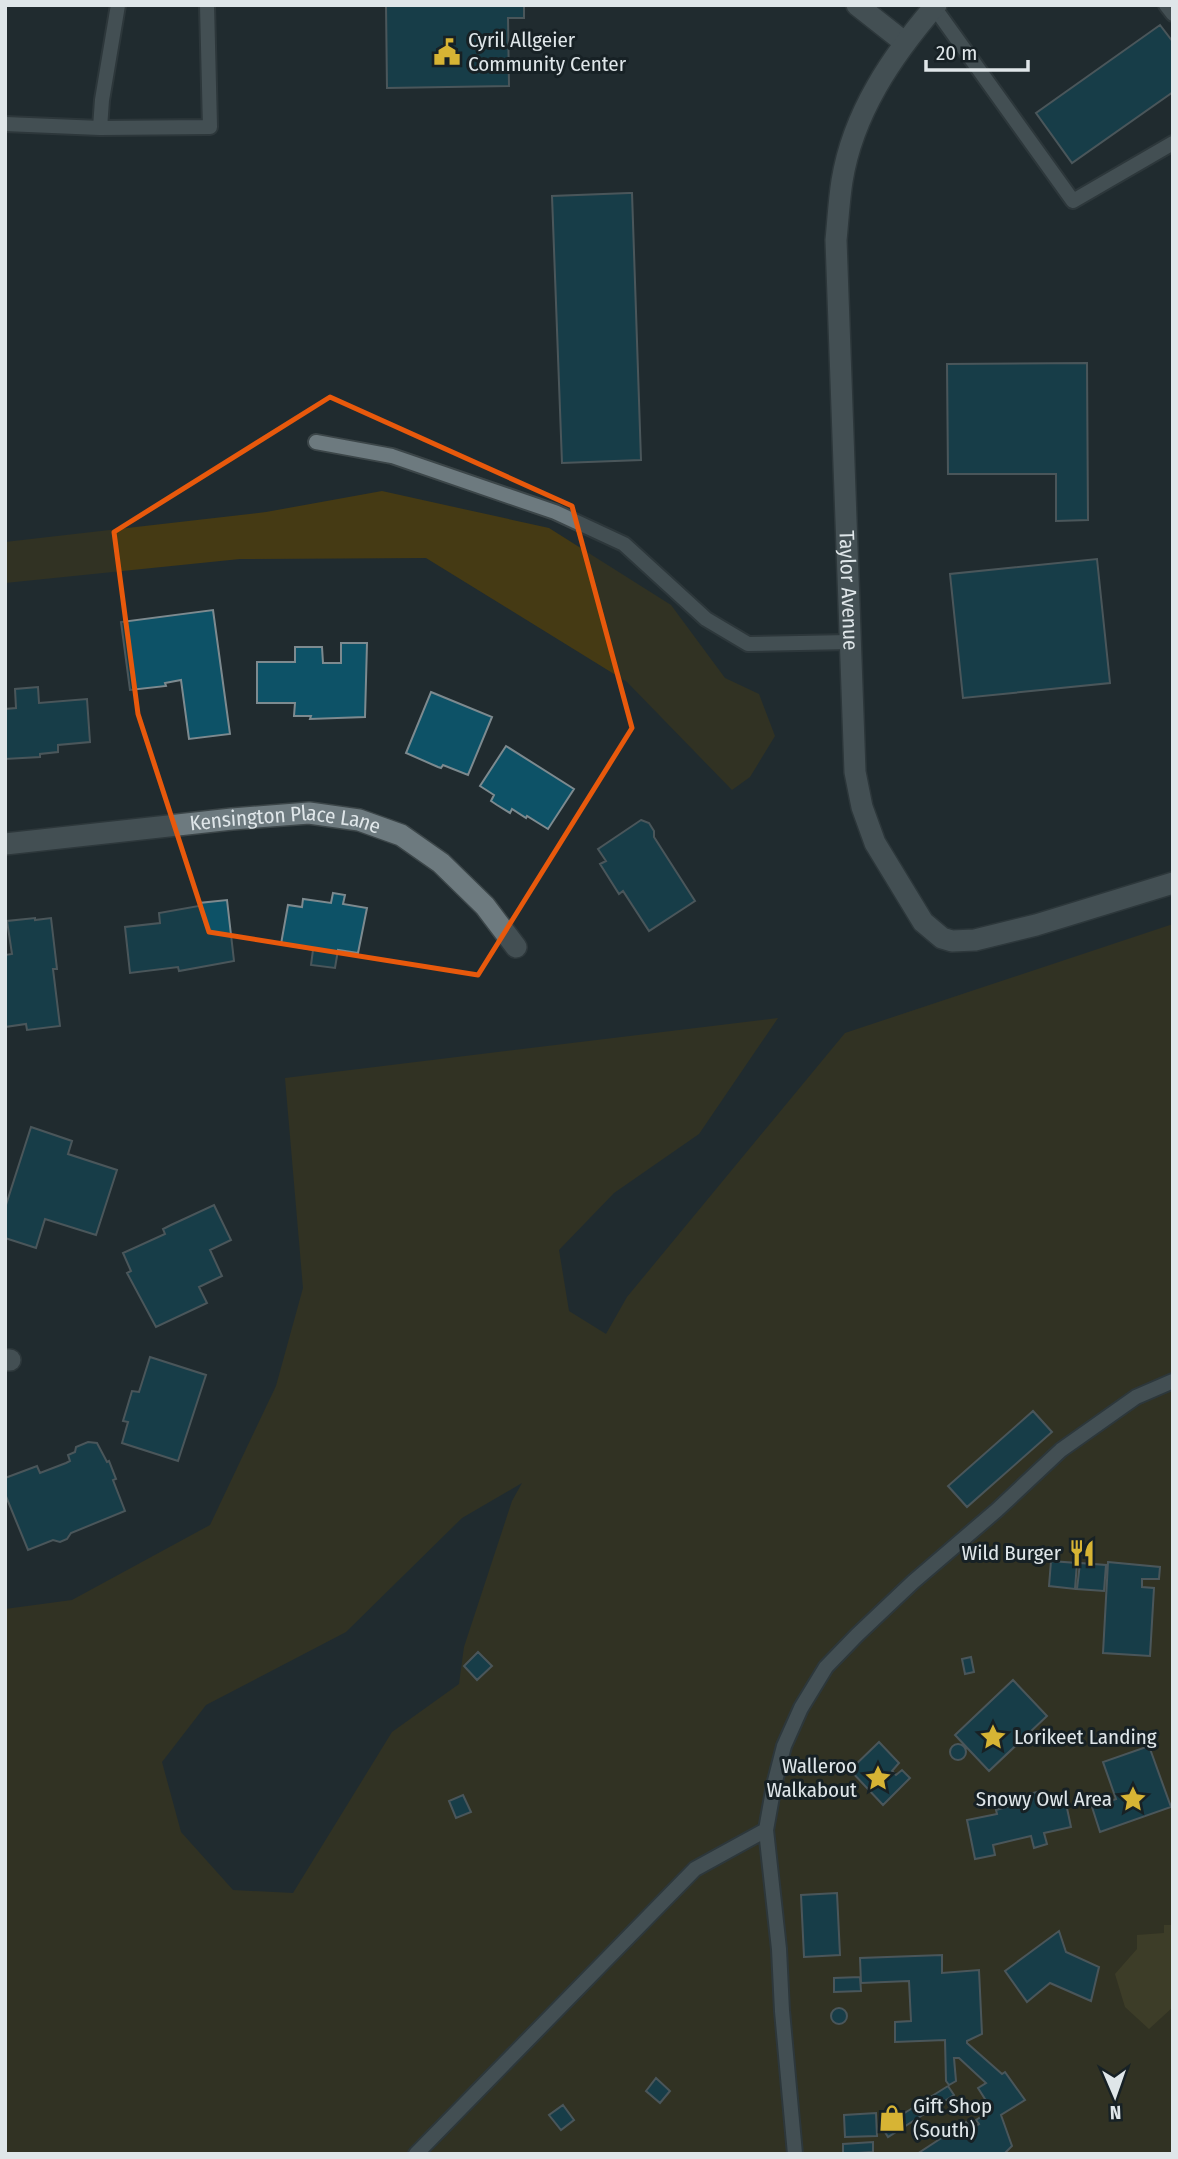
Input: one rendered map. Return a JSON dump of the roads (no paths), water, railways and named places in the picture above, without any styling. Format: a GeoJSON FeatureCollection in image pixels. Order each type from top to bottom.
{"type":"FeatureCollection","features":[{"type":"Feature","properties":{"kind":"street"},"geometry":{"type":"LineString","coordinates":[[857,5],[904,41]]}},
{"type":"Feature","properties":{"kind":"street","name":"Taylor Avenue"},"geometry":{"type":"LineString","coordinates":[[935,6],[904,41],[877,83],[853,139],[842,179],[836,240],[855,772],[862,807],[875,843],[923,922],[942,938],[952,941],[975,940],[1036,925],[1173,883]]}},
{"type":"Feature","properties":{"kind":"street","name":"Kensington Place Lane"},"geometry":{"type":"LineString","coordinates":[[5,844],[309,813],[359,820],[401,835],[441,863],[485,906],[516,947]]}},
{"type":"Feature","properties":{"kind":"lane"},"geometry":{"type":"LineString","coordinates":[[100,128],[118,5]]}},
{"type":"Feature","properties":{"kind":"lane"},"geometry":{"type":"LineString","coordinates":[[5,124],[100,128],[210,127],[207,5]]}},
{"type":"Feature","properties":{"kind":"lane"},"geometry":{"type":"LineString","coordinates":[[1166,5],[1173,14]]}},
{"type":"Feature","properties":{"kind":"lane"},"geometry":{"type":"LineString","coordinates":[[935,6],[1073,201],[1173,143]]}},
{"type":"Feature","properties":{"kind":"lane"},"geometry":{"type":"LineString","coordinates":[[316,442],[392,456],[555,512],[624,544],[706,619],[748,644],[850,642]]}},
{"type":"Feature","properties":{"kind":"lane"},"geometry":{"type":"LineString","coordinates":[[795,2154],[779,1949],[766,1830],[784,1746],[801,1707],[826,1667],[913,1582],[997,1510],[1061,1450],[1136,1397],[1173,1381]]}},
{"type":"Feature","properties":{"kind":"lane"},"geometry":{"type":"LineString","coordinates":[[416,2154],[695,1869],[766,1830]]}},
{"type":"Feature","properties":{"kind":"place","name":"Cyril Allgeier Community Center"},"geometry":{"type":"Point","coordinates":[447,52]}},
{"type":"Feature","properties":{"kind":"place","name":"Wild Burger"},"geometry":{"type":"Point","coordinates":[1082,1553]}},
{"type":"Feature","properties":{"kind":"place","name":"Lorikeet Landing"},"geometry":{"type":"Point","coordinates":[993,1737]}},
{"type":"Feature","properties":{"kind":"place","name":"Walleroo Walkabout"},"geometry":{"type":"Point","coordinates":[878,1778]}},
{"type":"Feature","properties":{"kind":"place","name":"Snowy Owl Area"},"geometry":{"type":"Point","coordinates":[1133,1799]}},
{"type":"Feature","properties":{"kind":"place","name":"Gift Shop (South)"},"geometry":{"type":"Point","coordinates":[892,2118]}}]}
